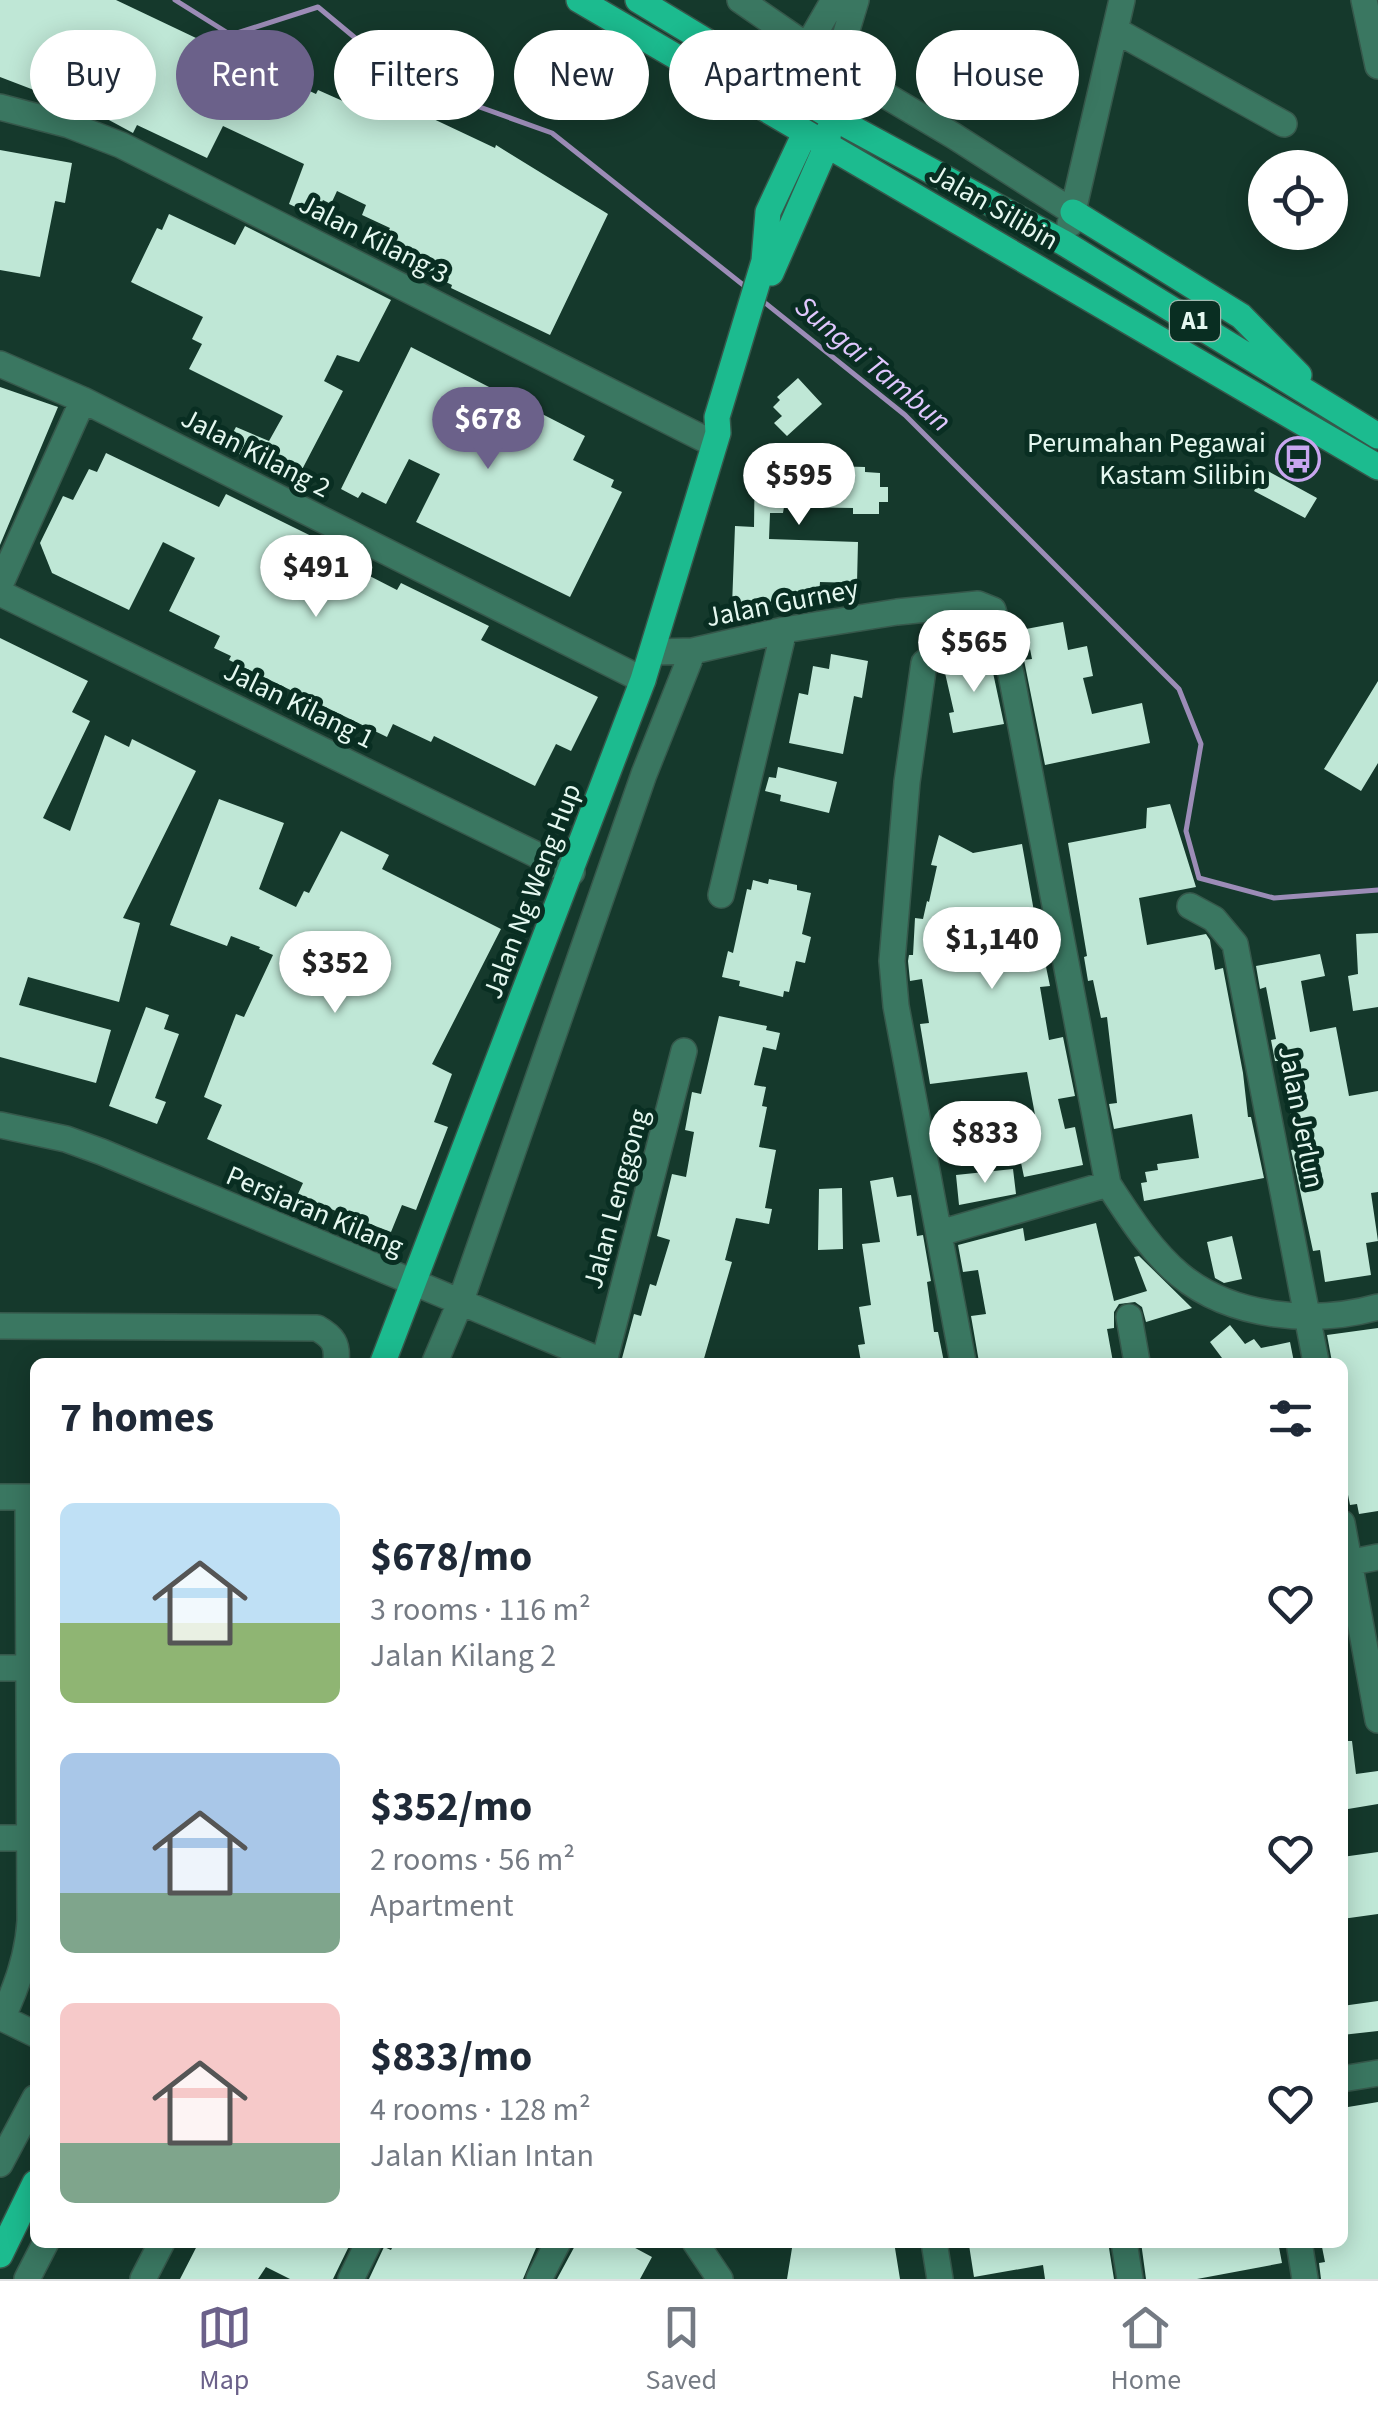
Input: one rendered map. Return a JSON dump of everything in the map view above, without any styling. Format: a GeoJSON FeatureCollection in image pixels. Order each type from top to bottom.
{"type":"FeatureCollection","features":[{"type":"Feature","properties":{"kind":"main road","name":"Jalan Silibin"},"geometry":{"type":"LineString","coordinates":[[580,0],[1378,468]]}},
{"type":"Feature","properties":{"kind":"main road","name":"Jalan Silibin"},"geometry":{"type":"LineString","coordinates":[[638,0],[688,30]]}},
{"type":"Feature","properties":{"kind":"main road"},"geometry":{"type":"LineString","coordinates":[[816,140],[828,120]]}},
{"type":"Feature","properties":{"kind":"main road","name":"Jalan Silibin"},"geometry":{"type":"LineString","coordinates":[[837,120],[1064,244],[1378,436]]}},
{"type":"Feature","properties":{"kind":"main road","name":"Jalan Ng Weng Hup"},"geometry":{"type":"LineString","coordinates":[[385,1358],[653,652],[716,438],[717,417],[746,343],[769,262],[768,212],[816,140]]}},
{"type":"Feature","properties":{"kind":"main road"},"geometry":{"type":"LineString","coordinates":[[1073,212],[1242,316],[1324,402]]}},
{"type":"Feature","properties":{"kind":"main road"},"geometry":{"type":"LineString","coordinates":[[1064,244],[1067,264],[1098,287],[1110,310]]}},
{"type":"Feature","properties":{"kind":"main road"},"geometry":{"type":"LineString","coordinates":[[0,2255],[8,2220],[30,2190]]}},
{"type":"Feature","properties":{"kind":"street"},"geometry":{"type":"LineString","coordinates":[[740,0],[785,30]]}},
{"type":"Feature","properties":{"kind":"street"},"geometry":{"type":"LineString","coordinates":[[817,30],[834,0]]}},
{"type":"Feature","properties":{"kind":"street"},"geometry":{"type":"LineString","coordinates":[[847,30],[856,0]]}},
{"type":"Feature","properties":{"kind":"street"},"geometry":{"type":"LineString","coordinates":[[1064,244],[1122,0]]}},
{"type":"Feature","properties":{"kind":"street"},"geometry":{"type":"LineString","coordinates":[[1364,0],[1378,66]]}},
{"type":"Feature","properties":{"kind":"street"},"geometry":{"type":"LineString","coordinates":[[1115,30],[1284,124]]}},
{"type":"Feature","properties":{"kind":"street"},"geometry":{"type":"LineString","coordinates":[[896,102],[1073,212]]}},
{"type":"Feature","properties":{"kind":"street","name":"Jalan Kilang 3"},"geometry":{"type":"LineString","coordinates":[[0,108],[68,124],[121,145],[716,438]]}},
{"type":"Feature","properties":{"kind":"street","name":"Jalan Kilang 2"},"geometry":{"type":"LineString","coordinates":[[0,364],[84,400],[643,680]]}},
{"type":"Feature","properties":{"kind":"street"},"geometry":{"type":"LineString","coordinates":[[0,589],[84,400]]}},
{"type":"Feature","properties":{"kind":"street","name":"Jalan Kilang 1"},"geometry":{"type":"LineString","coordinates":[[0,589],[572,872]]}},
{"type":"Feature","properties":{"kind":"street","name":"Jalan Gurney"},"geometry":{"type":"LineString","coordinates":[[653,652],[693,651],[784,630],[897,612],[978,604],[993,610],[1012,674],[1108,1184]]}},
{"type":"Feature","properties":{"kind":"street"},"geometry":{"type":"LineString","coordinates":[[721,896],[784,630]]}},
{"type":"Feature","properties":{"kind":"street"},"geometry":{"type":"LineString","coordinates":[[962,1358],[893,981],[893,934],[907,782],[924,663],[933,653],[967,641],[999,636]]}},
{"type":"Feature","properties":{"kind":"street"},"geometry":{"type":"LineString","coordinates":[[437,1358],[460,1303],[644,774],[693,651]]}},
{"type":"Feature","properties":{"kind":"street","name":"Jalan Jerlun"},"geometry":{"type":"LineString","coordinates":[[1190,906],[1214,920],[1235,944],[1315,1358]]}},
{"type":"Feature","properties":{"kind":"street","name":"Jalan Lenggong"},"geometry":{"type":"LineString","coordinates":[[605,1358],[684,1051]]}},
{"type":"Feature","properties":{"kind":"street","name":"Persiaran Kilang"},"geometry":{"type":"LineString","coordinates":[[0,1125],[102,1152],[594,1358]]}},
{"type":"Feature","properties":{"kind":"street"},"geometry":{"type":"LineString","coordinates":[[940,1232],[1108,1184],[1132,1222],[1181,1276],[1232,1303],[1309,1318],[1378,1307]]}},
{"type":"Feature","properties":{"kind":"street"},"geometry":{"type":"LineString","coordinates":[[1129,1317],[1136,1358]]}},
{"type":"Feature","properties":{"kind":"street"},"geometry":{"type":"LineString","coordinates":[[0,1326],[317,1328],[331,1336],[338,1349],[337,1358]]}},
{"type":"Feature","properties":{"kind":"street"},"geometry":{"type":"LineString","coordinates":[[0,1497],[30,1497]]}},
{"type":"Feature","properties":{"kind":"street"},"geometry":{"type":"LineString","coordinates":[[1348,1563],[1378,1558]]}},
{"type":"Feature","properties":{"kind":"street"},"geometry":{"type":"LineString","coordinates":[[1348,1573],[1378,1720]]}},
{"type":"Feature","properties":{"kind":"street"},"geometry":{"type":"LineString","coordinates":[[0,1668],[30,1668]]}},
{"type":"Feature","properties":{"kind":"street"},"geometry":{"type":"LineString","coordinates":[[0,1838],[30,1838],[29,1946],[14,1994],[1,2018],[30,2032]]}},
{"type":"Feature","properties":{"kind":"street"},"geometry":{"type":"LineString","coordinates":[[1348,2078],[1378,2073]]}},
{"type":"Feature","properties":{"kind":"street"},"geometry":{"type":"LineString","coordinates":[[0,2164],[30,2107]]}},
{"type":"Feature","properties":{"kind":"street"},"geometry":{"type":"LineString","coordinates":[[27,2279],[43,2248]]}},
{"type":"Feature","properties":{"kind":"street"},"geometry":{"type":"LineString","coordinates":[[143,2279],[159,2248]]}},
{"type":"Feature","properties":{"kind":"street"},"geometry":{"type":"LineString","coordinates":[[351,2279],[367,2248]]}},
{"type":"Feature","properties":{"kind":"street"},"geometry":{"type":"LineString","coordinates":[[538,2279],[555,2248]]}},
{"type":"Feature","properties":{"kind":"street"},"geometry":{"type":"LineString","coordinates":[[699,2248],[720,2279]]}},
{"type":"Feature","properties":{"kind":"street"},"geometry":{"type":"LineString","coordinates":[[935,2248],[940,2279]]}},
{"type":"Feature","properties":{"kind":"street"},"geometry":{"type":"LineString","coordinates":[[1125,2248],[1130,2279]]}},
{"type":"Feature","properties":{"kind":"street"},"geometry":{"type":"LineString","coordinates":[[1300,2248],[1305,2279]]}},
{"type":"Feature","properties":{"kind":"building"},"geometry":{"type":"Polygon","coordinates":[[[0,0],[116,0],[179,30],[176,30],[176,120],[314,120],[314,93],[318,90],[334,97],[334,120],[436,120],[495,148],[496,145],[608,214],[550,335],[379,249],[390,228],[362,215],[366,205],[337,191],[331,204],[323,200],[315,216],[289,204],[304,164],[223,126],[207,158],[137,125],[133,133],[109,120],[156,120],[156,30],[30,30],[30,88],[0,77],[0,0]]]}},
{"type":"Feature","properties":{"kind":"building"},"geometry":{"type":"Polygon","coordinates":[[[0,150],[72,163],[65,203],[55,201],[40,277],[0,270],[0,150]]]}},
{"type":"Feature","properties":{"kind":"building"},"geometry":{"type":"Polygon","coordinates":[[[169,214],[235,245],[245,226],[391,300],[359,362],[337,355],[324,381],[343,391],[295,483],[225,447],[236,427],[269,441],[283,416],[189,369],[202,344],[192,339],[203,317],[131,282],[157,228],[162,230],[169,214]]]}},
{"type":"Feature","properties":{"kind":"building"},"geometry":{"type":"Polygon","coordinates":[[[411,347],[585,436],[573,460],[614,480],[611,487],[622,492],[570,597],[416,522],[440,474],[409,459],[386,504],[362,492],[358,498],[341,489],[411,347]]]}},
{"type":"Feature","properties":{"kind":"building"},"geometry":{"type":"Polygon","coordinates":[[[798,378],[822,404],[787,436],[774,423],[782,416],[773,407],[780,400],[777,397],[798,378]]]}},
{"type":"Feature","properties":{"kind":"building"},"geometry":{"type":"Polygon","coordinates":[[[0,387],[58,407],[0,545],[0,387]]]}},
{"type":"Feature","properties":{"kind":"building"},"geometry":{"type":"Polygon","coordinates":[[[755,451],[828,453],[828,466],[865,467],[865,472],[880,473],[880,487],[888,487],[888,502],[879,502],[879,514],[853,514],[853,508],[784,507],[783,513],[770,513],[769,539],[858,542],[857,583],[820,582],[819,596],[781,595],[781,608],[732,606],[735,526],[754,527],[755,451]]]}},
{"type":"Feature","properties":{"kind":"building"},"geometry":{"type":"Polygon","coordinates":[[[106,453],[219,507],[226,494],[360,560],[356,569],[397,590],[401,583],[489,626],[481,640],[598,697],[571,751],[556,744],[535,786],[434,736],[431,742],[393,724],[387,737],[229,660],[231,656],[214,648],[220,636],[169,611],[195,558],[163,542],[129,610],[52,573],[40,543],[63,496],[73,500],[89,469],[97,472],[106,453]]]}},
{"type":"Feature","properties":{"kind":"building"},"geometry":{"type":"Polygon","coordinates":[[[1266,470],[1317,498],[1305,518],[1254,491],[1266,470]]]}},
{"type":"Feature","properties":{"kind":"building"},"geometry":{"type":"Polygon","coordinates":[[[1063,622],[1068,650],[1087,646],[1093,676],[1083,678],[1092,714],[1142,703],[1150,743],[1045,765],[1024,660],[1032,659],[1026,629],[1063,622]]]}},
{"type":"Feature","properties":{"kind":"building"},"geometry":{"type":"Polygon","coordinates":[[[0,638],[88,681],[72,712],[90,721],[43,818],[70,831],[105,735],[129,747],[132,739],[196,771],[123,918],[140,923],[119,1002],[28,977],[19,1005],[111,1030],[96,1083],[0,1057],[0,638]]]}},
{"type":"Feature","properties":{"kind":"building"},"geometry":{"type":"Polygon","coordinates":[[[831,654],[868,661],[862,698],[854,696],[843,754],[789,743],[799,693],[808,695],[813,666],[829,669],[831,654]]]}},
{"type":"Feature","properties":{"kind":"building"},"geometry":{"type":"Polygon","coordinates":[[[989,654],[1004,724],[953,733],[949,713],[954,712],[945,673],[956,671],[955,662],[989,654]]]}},
{"type":"Feature","properties":{"kind":"building"},"geometry":{"type":"Polygon","coordinates":[[[1378,681],[1378,763],[1361,791],[1324,769],[1378,681]]]}},
{"type":"Feature","properties":{"kind":"building"},"geometry":{"type":"Polygon","coordinates":[[[778,767],[837,782],[829,813],[780,801],[781,795],[765,791],[769,777],[776,778],[778,767]]]}},
{"type":"Feature","properties":{"kind":"building"},"geometry":{"type":"Polygon","coordinates":[[[219,799],[284,823],[259,889],[296,907],[304,891],[309,893],[341,831],[389,855],[382,869],[501,929],[432,1064],[452,1074],[434,1122],[448,1127],[416,1210],[402,1205],[391,1232],[297,1196],[303,1183],[207,1139],[222,1105],[204,1097],[236,1014],[244,1017],[273,955],[231,936],[227,946],[170,925],[219,799]]]}},
{"type":"Feature","properties":{"kind":"building"},"geometry":{"type":"Polygon","coordinates":[[[1170,804],[1196,887],[1139,898],[1147,945],[1206,934],[1210,940],[1215,970],[1223,968],[1248,1117],[1264,1178],[1144,1201],[1141,1183],[1147,1182],[1145,1172],[1158,1170],[1157,1164],[1199,1158],[1192,1114],[1114,1129],[1109,1104],[1117,1103],[1107,1017],[1101,1018],[1093,980],[1088,981],[1068,843],[1146,828],[1147,808],[1170,804]]]}},
{"type":"Feature","properties":{"kind":"building"},"geometry":{"type":"Polygon","coordinates":[[[939,835],[973,853],[1022,844],[1050,986],[1040,987],[1049,1040],[1063,1037],[1075,1096],[1058,1099],[1065,1129],[1075,1127],[1083,1165],[1024,1177],[1013,1124],[1036,1120],[1027,1072],[930,1084],[920,1024],[929,1023],[922,979],[910,981],[908,961],[909,955],[913,955],[915,918],[923,919],[929,902],[937,866],[931,865],[939,835]]]}},
{"type":"Feature","properties":{"kind":"building"},"geometry":{"type":"Polygon","coordinates":[[[769,879],[797,885],[797,890],[811,893],[802,934],[811,937],[805,963],[796,961],[789,992],[784,991],[783,997],[739,986],[740,981],[722,977],[728,951],[733,953],[747,889],[751,890],[753,880],[768,884],[769,879]]]}},
{"type":"Feature","properties":{"kind":"building"},"geometry":{"type":"Polygon","coordinates":[[[1378,933],[1378,1007],[1353,1011],[1348,976],[1358,974],[1356,934],[1378,933]]]}},
{"type":"Feature","properties":{"kind":"building"},"geometry":{"type":"Polygon","coordinates":[[[1320,954],[1325,976],[1301,981],[1310,1032],[1336,1027],[1349,1096],[1378,1091],[1378,1192],[1371,1193],[1378,1241],[1366,1243],[1371,1275],[1325,1282],[1320,1250],[1313,1251],[1291,1150],[1297,1149],[1288,1100],[1275,1061],[1271,1040],[1276,1039],[1266,987],[1260,989],[1256,966],[1320,954]]]}},
{"type":"Feature","properties":{"kind":"building"},"geometry":{"type":"Polygon","coordinates":[[[146,1007],[169,1015],[164,1029],[179,1034],[155,1098],[166,1102],[157,1124],[109,1106],[146,1007]]]}},
{"type":"Feature","properties":{"kind":"building"},"geometry":{"type":"Polygon","coordinates":[[[719,1016],[767,1026],[766,1030],[780,1033],[776,1050],[763,1047],[754,1085],[766,1087],[762,1106],[767,1107],[759,1147],[776,1150],[765,1208],[772,1209],[769,1224],[736,1218],[725,1260],[732,1262],[704,1358],[622,1358],[634,1314],[641,1316],[650,1284],[656,1286],[670,1240],[657,1236],[672,1174],[686,1177],[694,1132],[685,1130],[692,1092],[701,1094],[719,1016]]]}},
{"type":"Feature","properties":{"kind":"building"},"geometry":{"type":"Polygon","coordinates":[[[1013,1169],[1016,1194],[959,1205],[956,1175],[1013,1169]]]}},
{"type":"Feature","properties":{"kind":"building"},"geometry":{"type":"Polygon","coordinates":[[[893,1177],[897,1197],[911,1195],[917,1236],[923,1235],[934,1332],[938,1332],[943,1358],[860,1358],[858,1345],[865,1344],[859,1307],[871,1305],[862,1244],[880,1242],[870,1181],[893,1177]]]}},
{"type":"Feature","properties":{"kind":"building"},"geometry":{"type":"Polygon","coordinates":[[[842,1188],[843,1249],[818,1250],[819,1189],[842,1188]]]}},
{"type":"Feature","properties":{"kind":"building"},"geometry":{"type":"Polygon","coordinates":[[[1096,1223],[1114,1301],[1147,1291],[1134,1257],[1139,1256],[1192,1308],[1146,1322],[1142,1307],[1135,1302],[1119,1304],[1114,1312],[1114,1328],[1107,1329],[1112,1358],[978,1358],[971,1316],[986,1314],[978,1270],[963,1272],[958,1245],[1023,1228],[1025,1241],[1096,1223]]]}},
{"type":"Feature","properties":{"kind":"building"},"geometry":{"type":"Polygon","coordinates":[[[1232,1236],[1242,1279],[1224,1283],[1215,1278],[1207,1242],[1232,1236]]]}},
{"type":"Feature","properties":{"kind":"building"},"geometry":{"type":"Polygon","coordinates":[[[1230,1325],[1245,1344],[1254,1339],[1261,1348],[1290,1342],[1293,1358],[1222,1358],[1210,1342],[1230,1325]]]}},
{"type":"Feature","properties":{"kind":"building"},"geometry":{"type":"Polygon","coordinates":[[[1378,1328],[1378,1511],[1359,1514],[1357,1504],[1350,1505],[1348,1358],[1331,1358],[1327,1335],[1378,1328]]]}},
{"type":"Feature","properties":{"kind":"building"},"geometry":{"type":"Polygon","coordinates":[[[1348,1741],[1352,1741],[1356,1774],[1378,1771],[1378,1804],[1348,1809],[1348,1741]]]}},
{"type":"Feature","properties":{"kind":"building"},"geometry":{"type":"Polygon","coordinates":[[[1378,1852],[1378,1914],[1348,1918],[1348,1856],[1378,1852]]]}},
{"type":"Feature","properties":{"kind":"building"},"geometry":{"type":"Polygon","coordinates":[[[1378,2001],[1378,2031],[1348,2034],[1348,2005],[1378,2001]]]}},
{"type":"Feature","properties":{"kind":"building"},"geometry":{"type":"Polygon","coordinates":[[[1378,2102],[1378,2279],[1321,2279],[1319,2263],[1325,2262],[1322,2248],[1348,2248],[1348,2107],[1378,2102]]]}},
{"type":"Feature","properties":{"kind":"building"},"geometry":{"type":"Polygon","coordinates":[[[196,2248],[348,2248],[333,2279],[290,2279],[266,2267],[258,2279],[180,2279],[196,2248]]]}},
{"type":"Feature","properties":{"kind":"building"},"geometry":{"type":"Polygon","coordinates":[[[384,2248],[536,2248],[523,2279],[369,2279],[384,2248]]]}},
{"type":"Feature","properties":{"kind":"building"},"geometry":{"type":"Polygon","coordinates":[[[574,2248],[635,2248],[652,2257],[640,2279],[557,2279],[574,2248]]]}},
{"type":"Feature","properties":{"kind":"building"},"geometry":{"type":"Polygon","coordinates":[[[792,2248],[895,2248],[900,2279],[787,2279],[792,2248]]]}},
{"type":"Feature","properties":{"kind":"building"},"geometry":{"type":"Polygon","coordinates":[[[969,2248],[1109,2248],[1114,2279],[1045,2279],[1043,2265],[974,2277],[969,2248]]]}},
{"type":"Feature","properties":{"kind":"building"},"geometry":{"type":"Polygon","coordinates":[[[1142,2248],[1279,2248],[1282,2263],[1197,2279],[1146,2279],[1142,2248]]]}},
{"type":"Feature","properties":{"kind":"waterway","name":"Sungai Tambun"},"geometry":{"type":"LineString","coordinates":[[175,0],[231,35],[318,7],[407,81],[552,133],[747,288]]}},
{"type":"Feature","properties":{"kind":"waterway","name":"Sungai Tambun"},"geometry":{"type":"LineString","coordinates":[[759,298],[905,415],[1179,689],[1201,744],[1186,831],[1199,878],[1274,898],[1378,890]]}},
{"type":"Feature","properties":{"kind":"place","name":"Perumahan Pegawai Kastam Silibin"},"geometry":{"type":"Point","coordinates":[1298,459]}}]}
